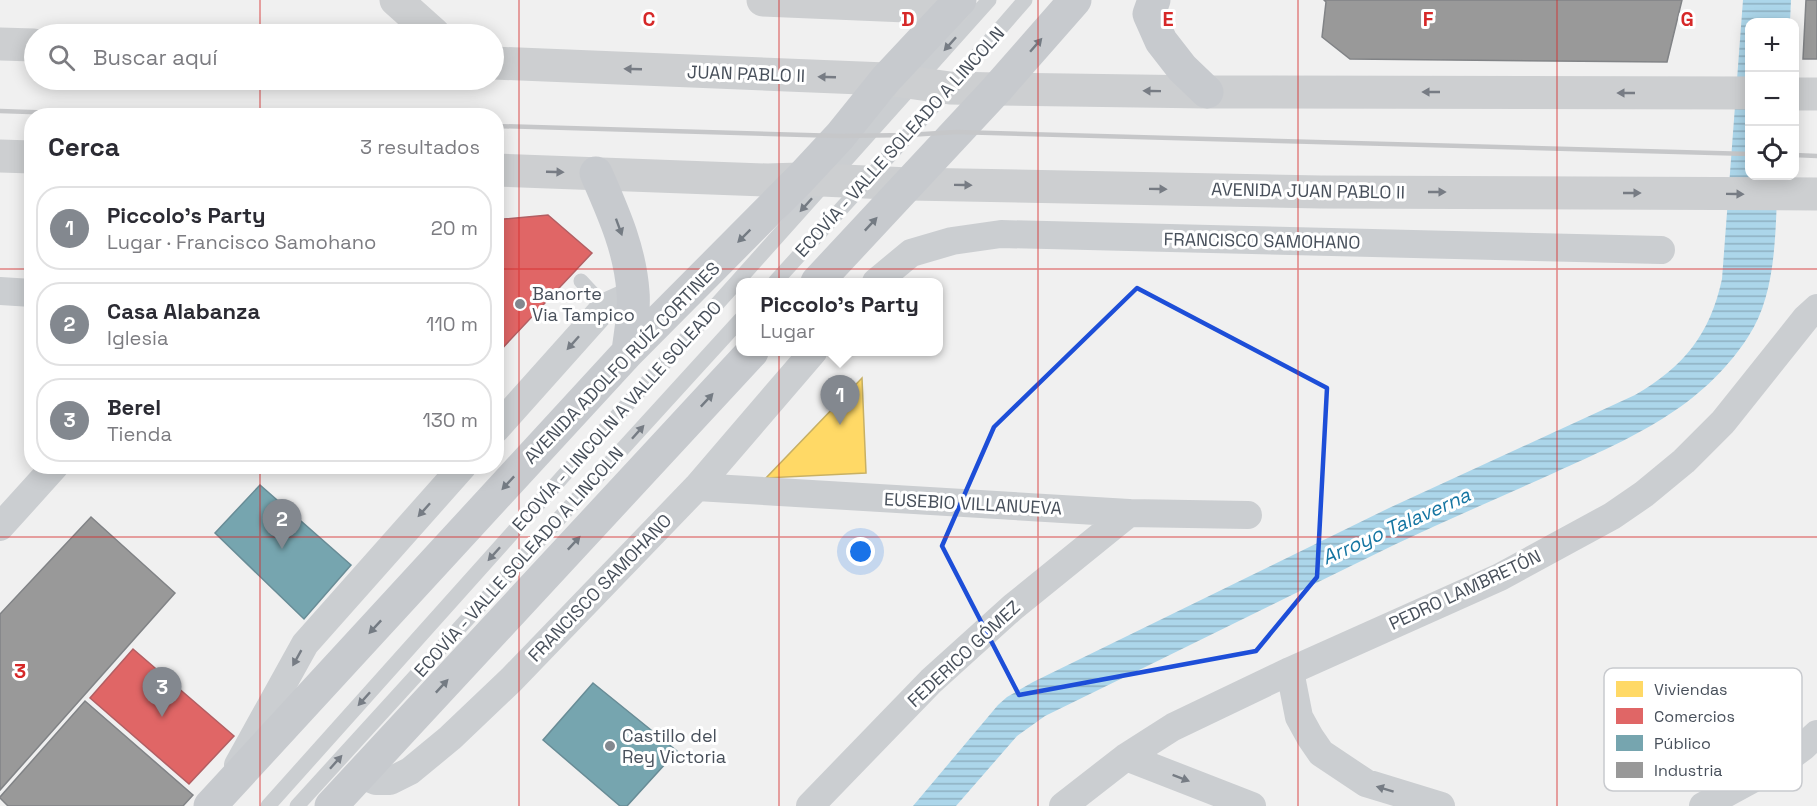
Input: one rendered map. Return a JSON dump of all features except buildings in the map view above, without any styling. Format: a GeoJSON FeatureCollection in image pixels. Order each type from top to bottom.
{"type":"FeatureCollection","features":[{"type":"Feature","properties":{"kind":"main road"},"geometry":{"type":"LineString","coordinates":[[396,0],[423,24]]}},
{"type":"Feature","properties":{"kind":"main road"},"geometry":{"type":"LineString","coordinates":[[763,0],[957,4]]}},
{"type":"Feature","properties":{"kind":"main road"},"geometry":{"type":"LineString","coordinates":[[821,278],[997,89],[1075,0]]}},
{"type":"Feature","properties":{"kind":"main road"},"geometry":{"type":"LineString","coordinates":[[1154,0],[1149,14],[1161,41],[1182,68],[1207,92]]}},
{"type":"Feature","properties":{"kind":"main road","name":"AVENIDA ADOLFO RUÍZ CORTINES"},"geometry":{"type":"LineString","coordinates":[[217,799],[628,352],[813,180],[840,136],[900,81],[957,4]]}},
{"type":"Feature","properties":{"kind":"main road"},"geometry":{"type":"LineString","coordinates":[[0,44],[24,45]]}},
{"type":"Feature","properties":{"kind":"main road","name":"JUAN PABLO II"},"geometry":{"type":"LineString","coordinates":[[504,63],[900,81],[950,88],[997,89]]}},
{"type":"Feature","properties":{"kind":"main road"},"geometry":{"type":"LineString","coordinates":[[997,89],[1207,92],[1745,93]]}},
{"type":"Feature","properties":{"kind":"main road"},"geometry":{"type":"LineString","coordinates":[[1799,94],[1817,94]]}},
{"type":"Feature","properties":{"kind":"main road"},"geometry":{"type":"LineString","coordinates":[[0,156],[24,157]]}},
{"type":"Feature","properties":{"kind":"main road"},"geometry":{"type":"LineString","coordinates":[[504,170],[813,180]]}},
{"type":"Feature","properties":{"kind":"main road"},"geometry":{"type":"LineString","coordinates":[[596,173],[618,222],[628,253],[619,301],[628,352]]}},
{"type":"Feature","properties":{"kind":"main road","name":"AVENIDA JUAN PABLO II"},"geometry":{"type":"LineString","coordinates":[[813,180],[1333,192],[1817,194]]}},
{"type":"Feature","properties":{"kind":"main road"},"geometry":{"type":"LineString","coordinates":[[331,806],[747,356]]}},
{"type":"Feature","properties":{"kind":"street","name":"FRANCISCO SAMOHANO"},"geometry":{"type":"LineString","coordinates":[[881,278],[911,253],[952,242],[1001,234],[1661,250]]}},
{"type":"Feature","properties":{"kind":"street"},"geometry":{"type":"LineString","coordinates":[[0,291],[24,292]]}},
{"type":"Feature","properties":{"kind":"street"},"geometry":{"type":"LineString","coordinates":[[504,421],[619,301]]}},
{"type":"Feature","properties":{"kind":"street","name":"PEDRO LAMBRETÓN"},"geometry":{"type":"LineString","coordinates":[[1063,806],[1126,757],[1173,727],[1290,671],[1500,577],[1612,516],[1644,494],[1684,461],[1723,422],[1806,318],[1817,308]]}},
{"type":"Feature","properties":{"kind":"street","name":"FRANCISCO SAMOHANO"},"geometry":{"type":"LineString","coordinates":[[359,774],[376,781],[390,781],[410,771],[450,738],[511,680],[697,488],[809,356]]}},
{"type":"Feature","properties":{"kind":"street"},"geometry":{"type":"LineString","coordinates":[[0,527],[48,474]]}},
{"type":"Feature","properties":{"kind":"street"},"geometry":{"type":"LineString","coordinates":[[217,799],[305,644],[456,474]]}},
{"type":"Feature","properties":{"kind":"street","name":"EUSEBIO VILLANUEVA"},"geometry":{"type":"LineString","coordinates":[[697,488],[1129,513],[1248,515]]}},
{"type":"Feature","properties":{"kind":"street","name":"FEDERICO GÓMEZ"},"geometry":{"type":"LineString","coordinates":[[810,806],[931,681],[1013,607],[1129,513]]}},
{"type":"Feature","properties":{"kind":"street"},"geometry":{"type":"LineString","coordinates":[[1290,671],[1299,717],[1322,753],[1366,783],[1441,806]]}},
{"type":"Feature","properties":{"kind":"street"},"geometry":{"type":"LineString","coordinates":[[1802,748],[1817,734]]}},
{"type":"Feature","properties":{"kind":"street"},"geometry":{"type":"LineString","coordinates":[[1126,757],[1252,806]]}},
{"type":"Feature","properties":{"kind":"street"},"geometry":{"type":"LineString","coordinates":[[1703,806],[1730,791]]}},
{"type":"Feature","properties":{"kind":"lane"},"geometry":{"type":"LineString","coordinates":[[900,81],[989,0]]}},
{"type":"Feature","properties":{"kind":"lane","name":"ECOVÍA - VALLE SOLEADO A LINCOLN"},"geometry":{"type":"LineString","coordinates":[[779,278],[867,182],[1025,0]]}},
{"type":"Feature","properties":{"kind":"lane","name":"ECOVÍA - LINCOLN A VALLE SOLEADO"},"geometry":{"type":"LineString","coordinates":[[268,806],[813,180]]}},
{"type":"Feature","properties":{"kind":"lane"},"geometry":{"type":"LineString","coordinates":[[581,281],[619,301]]}},
{"type":"Feature","properties":{"kind":"lane","name":"ECOVÍA - VALLE SOLEADO A LINCOLN"},"geometry":{"type":"LineString","coordinates":[[297,806],[736,325]]}},
{"type":"Feature","properties":{"kind":"highlighted area"},"geometry":{"type":"Polygon","coordinates":[[[1137,288],[1327,388],[1317,577],[1256,651],[1019,695],[942,546],[994,427],[1137,288]]]}},
{"type":"Feature","properties":{"kind":"water","name":"Arroyo Talaverna"},"geometry":{"type":"Polygon","coordinates":[[[1743,0],[1791,0],[1790,18],[1745,18],[1745,180],[1778,180],[1773,259],[1765,300],[1758,319],[1748,337],[1709,384],[1662,419],[1611,447],[1396,544],[1045,716],[1017,736],[956,806],[913,806],[998,705],[1033,682],[1389,508],[1635,395],[1652,384],[1681,360],[1702,332],[1717,299],[1722,279],[1743,0]]]}},
{"type":"Feature","properties":{"kind":"railway"},"geometry":{"type":"LineString","coordinates":[[0,111],[24,112]]}},
{"type":"Feature","properties":{"kind":"railway"},"geometry":{"type":"LineString","coordinates":[[504,126],[840,136],[956,132],[1745,154]]}},
{"type":"Feature","properties":{"kind":"railway"},"geometry":{"type":"LineString","coordinates":[[1799,155],[1817,156]]}},
{"type":"Feature","properties":{"kind":"place","name":"Banorte Via Tampico"},"geometry":{"type":"Point","coordinates":[520,304]}},
{"type":"Feature","properties":{"kind":"place","name":"Piccolo's Party"},"geometry":{"type":"Point","coordinates":[840,425]}},
{"type":"Feature","properties":{"kind":"place","name":"Casa Alabanza"},"geometry":{"type":"Point","coordinates":[282,549]}},
{"type":"Feature","properties":{"kind":"place","name":"Berel"},"geometry":{"type":"Point","coordinates":[162,717]}},
{"type":"Feature","properties":{"kind":"place","name":"Castillo del Rey Victoria"},"geometry":{"type":"Point","coordinates":[610,746]}}]}
